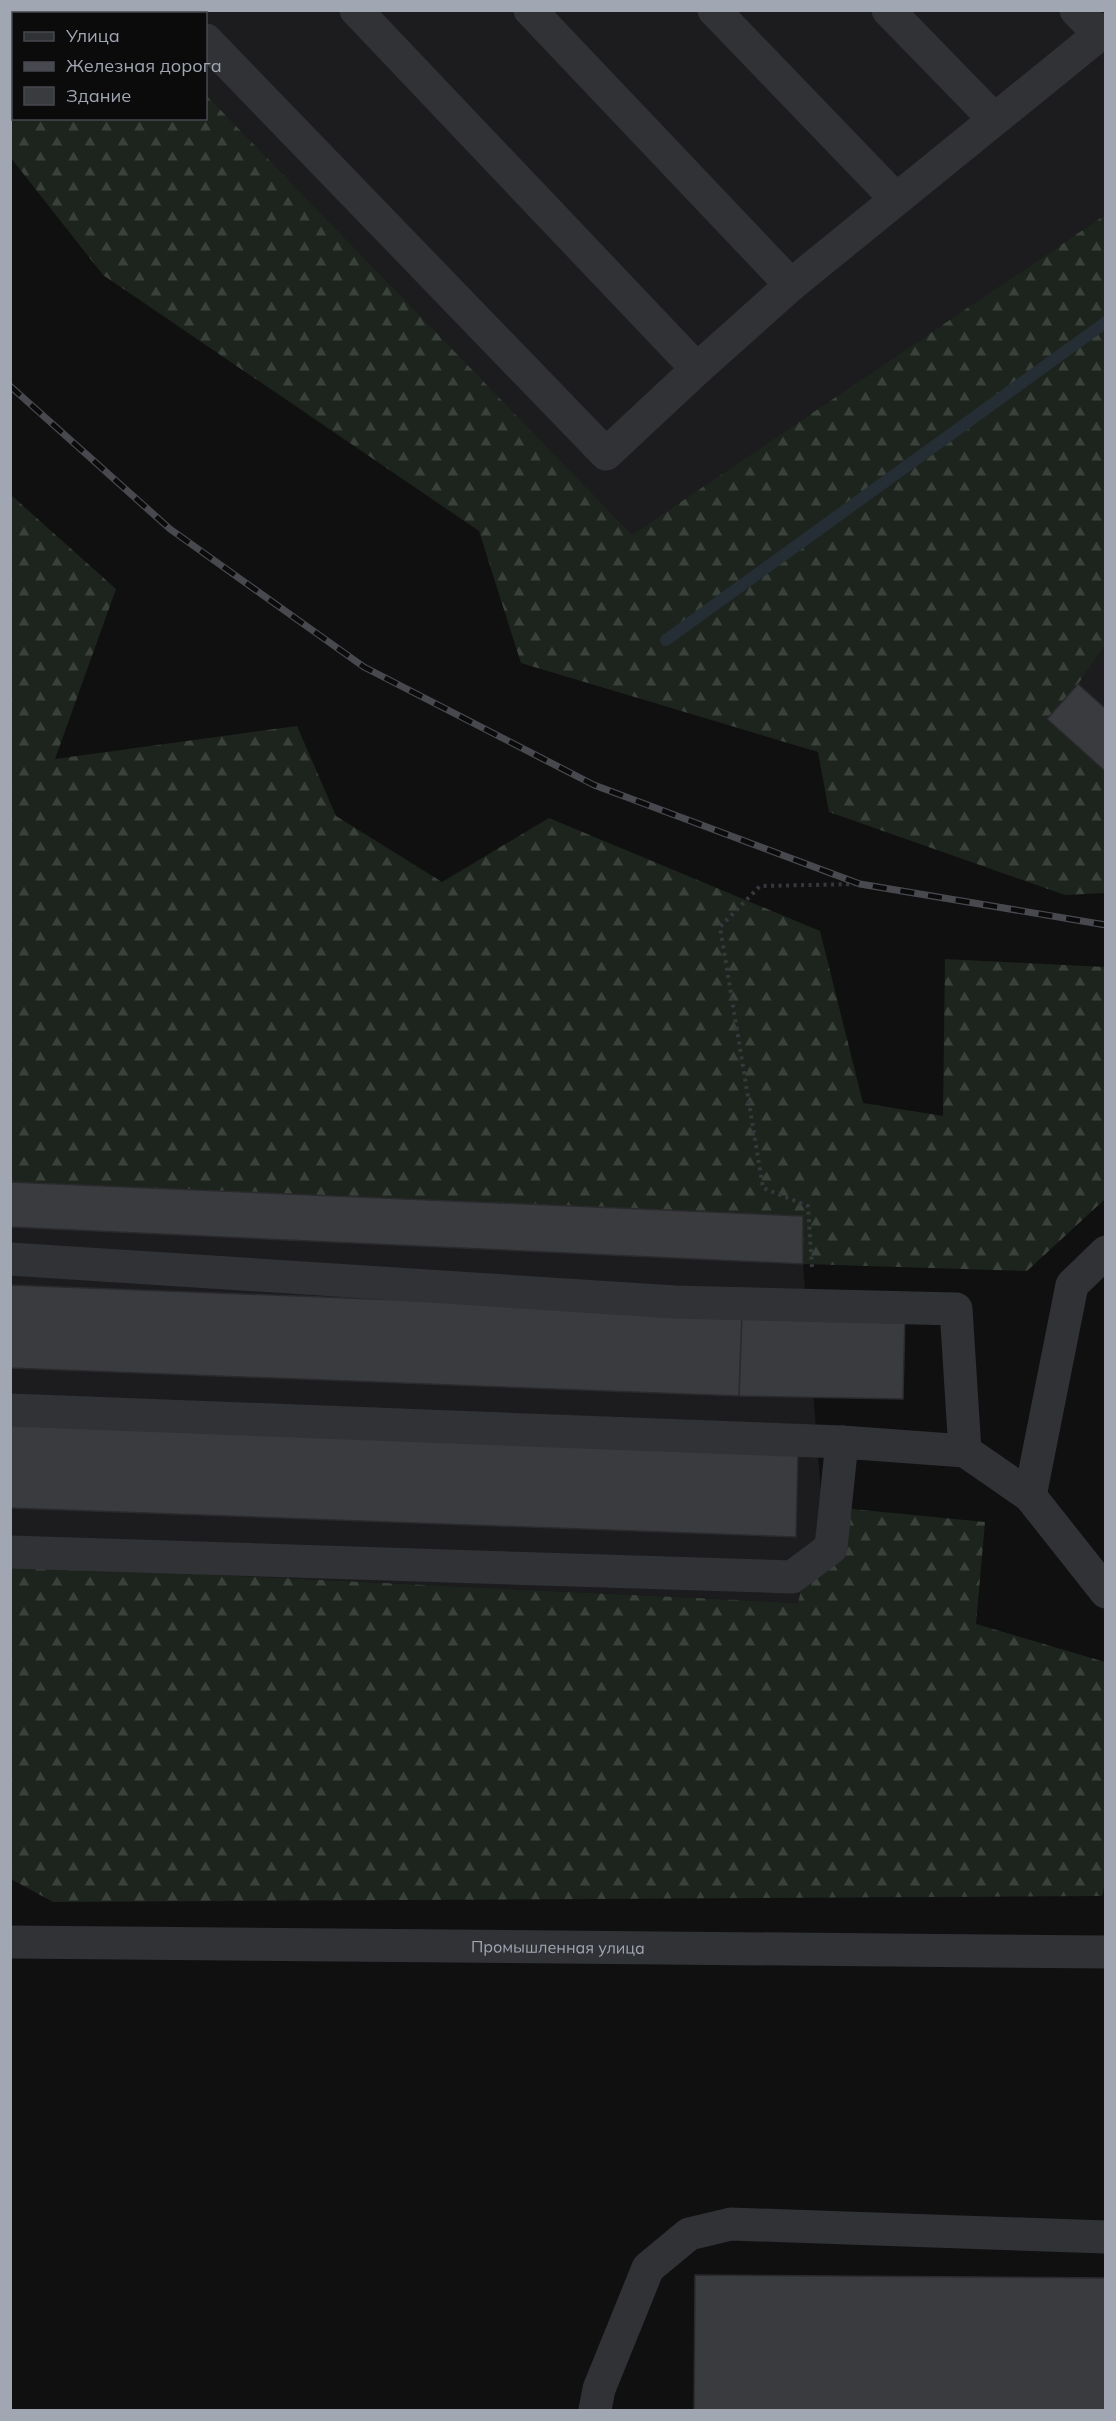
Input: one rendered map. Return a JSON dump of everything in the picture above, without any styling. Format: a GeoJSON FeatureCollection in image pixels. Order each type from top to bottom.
{"type":"FeatureCollection","features":[{"type":"Feature","properties":{"kind":"street"},"geometry":{"type":"LineString","coordinates":[[356,10],[697,369]]}},
{"type":"Feature","properties":{"kind":"street"},"geometry":{"type":"LineString","coordinates":[[530,10],[791,285]]}},
{"type":"Feature","properties":{"kind":"street"},"geometry":{"type":"LineString","coordinates":[[714,10],[896,199]]}},
{"type":"Feature","properties":{"kind":"street"},"geometry":{"type":"LineString","coordinates":[[888,10],[994,119]]}},
{"type":"Feature","properties":{"kind":"street"},"geometry":{"type":"LineString","coordinates":[[207,41],[606,454],[791,285],[1102,32],[1076,10]]}},
{"type":"Feature","properties":{"kind":"street"},"geometry":{"type":"LineString","coordinates":[[1030,1496],[1072,1285],[1106,1252]]}},
{"type":"Feature","properties":{"kind":"street"},"geometry":{"type":"LineString","coordinates":[[10,1259],[675,1302],[956,1309],[965,1451]]}},
{"type":"Feature","properties":{"kind":"street"},"geometry":{"type":"LineString","coordinates":[[10,1410],[842,1442],[965,1451],[1030,1496],[1106,1592]]}},
{"type":"Feature","properties":{"kind":"street"},"geometry":{"type":"LineString","coordinates":[[10,1552],[792,1577],[831,1548],[842,1442]]}},
{"type":"Feature","properties":{"kind":"street","name":"Промышленная улица"},"geometry":{"type":"LineString","coordinates":[[10,1942],[1106,1952]]}},
{"type":"Feature","properties":{"kind":"street"},"geometry":{"type":"LineString","coordinates":[[595,2410],[599,2389],[648,2268],[689,2234],[731,2224],[1106,2237]]}},
{"type":"Feature","properties":{"kind":"path"},"geometry":{"type":"LineString","coordinates":[[814,1304],[808,1206],[763,1188],[720,927],[760,886],[860,884]]}},
{"type":"Feature","properties":{"kind":"shaded area"},"geometry":{"type":"Polygon","coordinates":[[[1105,11],[1105,215],[631,536],[207,96],[207,12],[124,12],[1105,11]]]}},
{"type":"Feature","properties":{"kind":"shaded area"},"geometry":{"type":"Polygon","coordinates":[[[1105,646],[1105,772],[1047,719],[1078,684],[1105,646]]]}},
{"type":"Feature","properties":{"kind":"shaded area"},"geometry":{"type":"Polygon","coordinates":[[[11,1182],[803,1216],[803,1264],[822,1506],[799,1603],[11,1565],[11,1182]]]}},
{"type":"Feature","properties":{"kind":"green space"},"geometry":{"type":"Polygon","coordinates":[[[11,11],[123,11],[124,12],[12,12],[12,120],[207,120],[207,96],[632,535],[1105,215],[1105,646],[1078,684],[1047,719],[1105,772],[1105,893],[1065,895],[829,812],[818,752],[521,663],[479,531],[103,275],[11,158],[11,11]]]}},
{"type":"Feature","properties":{"kind":"green space"},"geometry":{"type":"Polygon","coordinates":[[[11,495],[116,589],[55,759],[297,726],[336,816],[442,882],[549,818],[820,931],[863,1103],[943,1116],[945,959],[1105,967],[1105,1199],[1027,1271],[803,1264],[803,1217],[11,1182],[11,495]]]}},
{"type":"Feature","properties":{"kind":"green space"},"geometry":{"type":"Polygon","coordinates":[[[822,1506],[985,1522],[976,1624],[1105,1662],[1106,1879],[1102,1896],[53,1902],[11,1879],[11,1565],[798,1603],[822,1506]]]}},
{"type":"Feature","properties":{"kind":"building"},"geometry":{"type":"Polygon","coordinates":[[[1078,684],[1106,709],[1106,772],[1047,719],[1078,684]]]}},
{"type":"Feature","properties":{"kind":"building"},"geometry":{"type":"Polygon","coordinates":[[[10,1182],[803,1216],[803,1264],[10,1227],[10,1182]]]}},
{"type":"Feature","properties":{"kind":"building"},"geometry":{"type":"Polygon","coordinates":[[[10,1285],[742,1313],[739,1396],[10,1368],[10,1285]]]}},
{"type":"Feature","properties":{"kind":"building"},"geometry":{"type":"Polygon","coordinates":[[[742,1313],[905,1316],[903,1399],[739,1396],[742,1313]]]}},
{"type":"Feature","properties":{"kind":"building"},"geometry":{"type":"Polygon","coordinates":[[[10,1425],[798,1454],[796,1537],[10,1508],[10,1425]]]}},
{"type":"Feature","properties":{"kind":"building"},"geometry":{"type":"Polygon","coordinates":[[[695,2275],[1106,2278],[1106,2410],[694,2410],[695,2275]]]}},
{"type":"Feature","properties":{"kind":"waterway"},"geometry":{"type":"LineString","coordinates":[[666,640],[1106,322]]}},
{"type":"Feature","properties":{"kind":"railway"},"geometry":{"type":"LineString","coordinates":[[10,386],[170,529],[364,667],[594,785],[860,884],[1106,925]]}}]}
